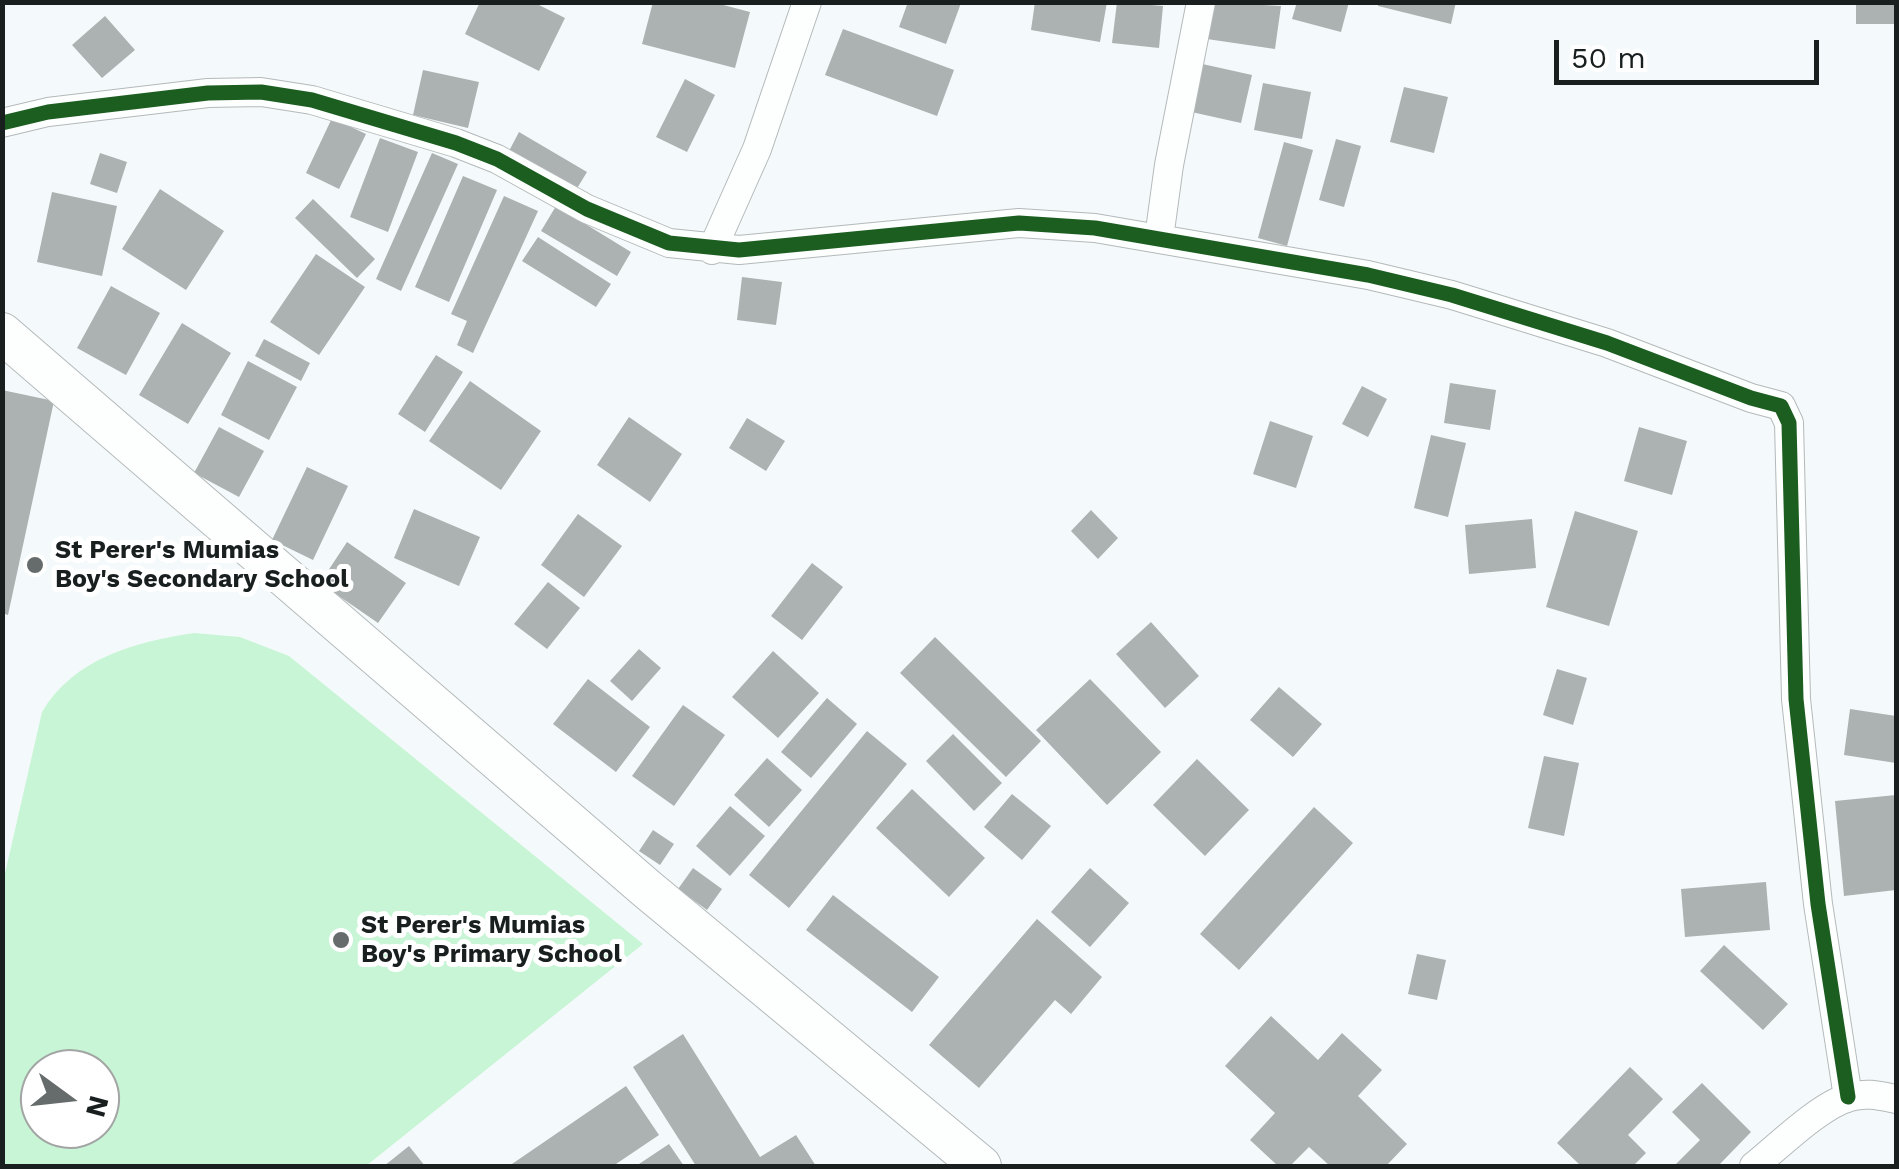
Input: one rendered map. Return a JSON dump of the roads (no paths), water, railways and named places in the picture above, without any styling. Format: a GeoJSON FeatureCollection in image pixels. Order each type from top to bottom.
{"type":"FeatureCollection","features":[{"type":"Feature","properties":{"kind":"street"},"geometry":{"type":"LineString","coordinates":[[712,250],[756,149],[807,2]]}},
{"type":"Feature","properties":{"kind":"street"},"geometry":{"type":"LineString","coordinates":[[1159,238],[1169,165],[1202,2]]}},
{"type":"Feature","properties":{"kind":"street"},"geometry":{"type":"LineString","coordinates":[[2,122],[48,112],[208,93],[261,92],[312,100],[497,158],[587,209],[645,236],[712,250],[1018,224],[1095,228],[1368,275],[1452,295],[1607,343],[1781,406],[1788,423],[1796,698],[1818,904],[1848,1097]]}},
{"type":"Feature","properties":{"kind":"street"},"geometry":{"type":"LineString","coordinates":[[2,333],[632,876],[981,1166]]}},
{"type":"Feature","properties":{"kind":"street"},"geometry":{"type":"LineString","coordinates":[[1754,1166],[1848,1097],[1868,1094],[1896,1099]]}},
{"type":"Feature","properties":{"kind":"place","name":"St Perer's Mumias Boy's Secondary School"},"geometry":{"type":"Point","coordinates":[35,565]}},
{"type":"Feature","properties":{"kind":"place","name":"St Perer's Mumias Boy's Primary School"},"geometry":{"type":"Point","coordinates":[341,940]}}]}
